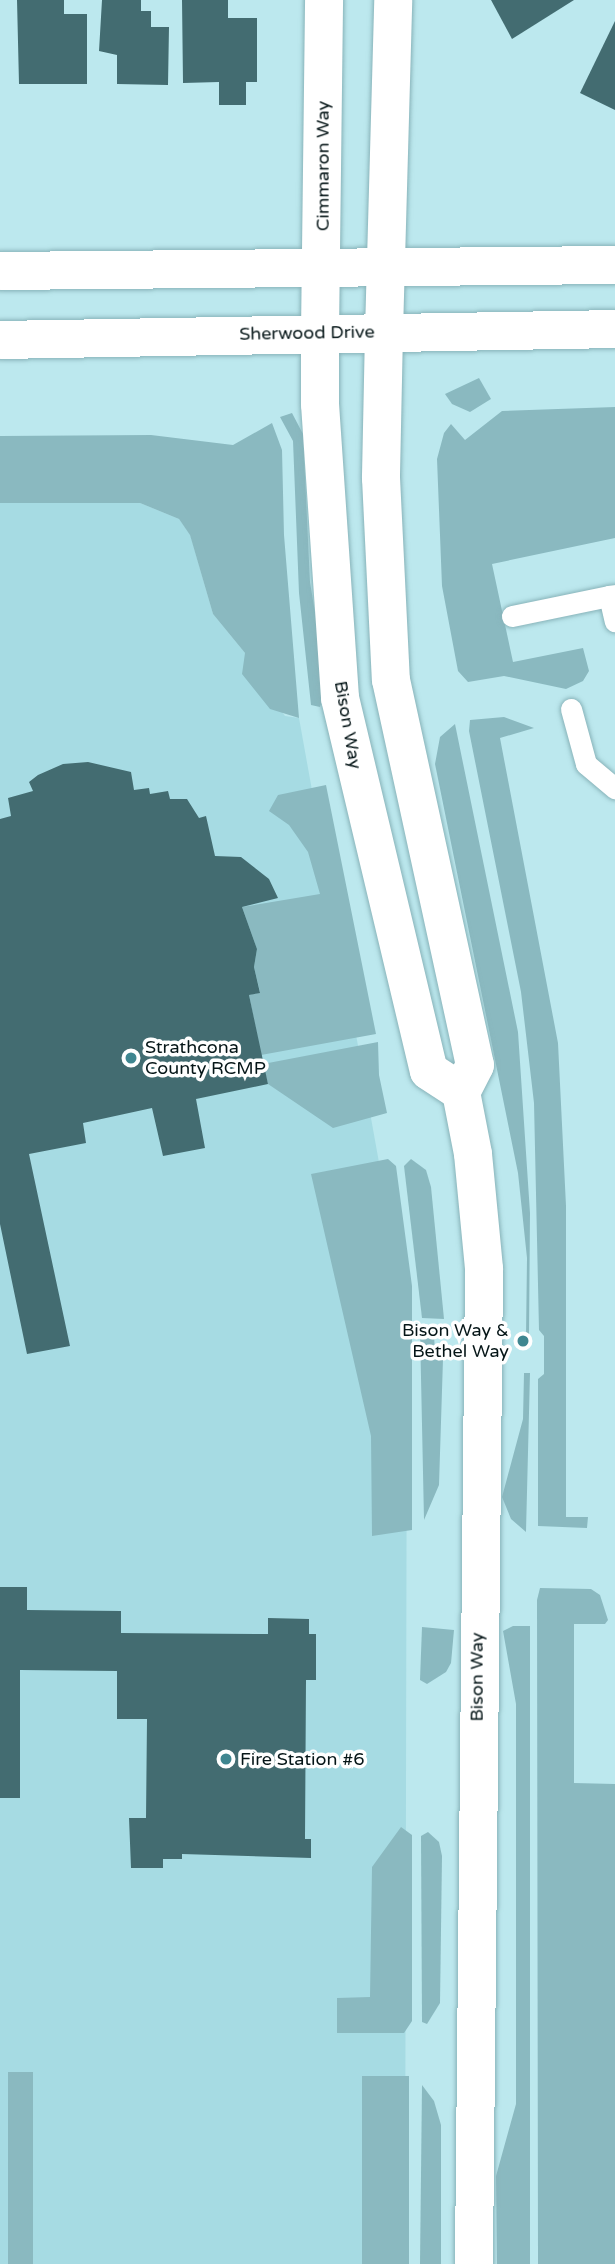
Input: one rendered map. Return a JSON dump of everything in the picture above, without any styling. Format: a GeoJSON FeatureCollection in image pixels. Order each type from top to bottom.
{"type":"FeatureCollection","features":[{"type":"Feature","properties":{"kind":"street","name":"Cimmaron Way"},"geometry":{"type":"LineString","coordinates":[[320,333],[324,0]]}},
{"type":"Feature","properties":{"kind":"street"},"geometry":{"type":"LineString","coordinates":[[393,0],[381,478],[391,680],[475,1065],[461,1092]]}},
{"type":"Feature","properties":{"kind":"street"},"geometry":{"type":"LineString","coordinates":[[0,271],[615,265]]}},
{"type":"Feature","properties":{"kind":"street","name":"Sherwood Drive"},"geometry":{"type":"LineString","coordinates":[[0,340],[384,331],[615,329]]}},
{"type":"Feature","properties":{"kind":"street","name":"Bison Way"},"geometry":{"type":"LineString","coordinates":[[320,333],[320,404],[342,709],[429,1071],[461,1092],[473,1154],[484,1269],[474,2264]]}},
{"type":"Feature","properties":{"kind":"lane"},"geometry":{"type":"LineString","coordinates":[[512,616],[612,596],[615,621]]}},
{"type":"Feature","properties":{"kind":"lane"},"geometry":{"type":"LineString","coordinates":[[571,709],[586,764],[615,788]]}},
{"type":"Feature","properties":{"kind":"shaded area"},"geometry":{"type":"Polygon","coordinates":[[[479,378],[491,399],[470,412],[452,404],[445,394],[479,378]]]}},
{"type":"Feature","properties":{"kind":"shaded area"},"geometry":{"type":"Polygon","coordinates":[[[615,407],[615,538],[492,564],[513,662],[583,648],[589,671],[583,681],[566,689],[504,676],[468,682],[458,671],[442,586],[437,459],[444,433],[451,424],[465,440],[502,411],[615,407]]]}},
{"type":"Feature","properties":{"kind":"shaded area"},"geometry":{"type":"Polygon","coordinates":[[[292,413],[303,434],[310,582],[327,686],[320,707],[311,705],[299,593],[293,441],[280,417],[292,413]]]}},
{"type":"Feature","properties":{"kind":"shaded area"},"geometry":{"type":"Polygon","coordinates":[[[272,423],[282,450],[284,535],[299,718],[270,709],[242,674],[245,653],[213,614],[190,535],[179,519],[140,503],[0,503],[0,436],[151,435],[233,445],[272,423]]]}},
{"type":"Feature","properties":{"kind":"shaded area"},"geometry":{"type":"Polygon","coordinates":[[[0,503],[140,503],[179,519],[190,534],[213,614],[245,653],[245,663],[285,716],[299,718],[407,1318],[405,2264],[0,2264],[0,503]]]}},
{"type":"Feature","properties":{"kind":"shaded area"},"geometry":{"type":"Polygon","coordinates":[[[504,717],[534,728],[500,738],[558,1043],[566,1206],[566,1517],[588,1517],[587,1528],[538,1526],[538,1379],[544,1374],[544,1336],[539,1330],[534,1103],[521,992],[469,731],[470,720],[504,717]]]}},
{"type":"Feature","properties":{"kind":"shaded area"},"geometry":{"type":"Polygon","coordinates":[[[455,724],[518,1032],[530,1213],[529,1335],[526,1336],[527,1258],[518,1173],[435,764],[440,737],[455,724]]]}},
{"type":"Feature","properties":{"kind":"shaded area"},"geometry":{"type":"Polygon","coordinates":[[[326,785],[376,1034],[261,1055],[249,995],[260,992],[254,967],[257,949],[242,907],[320,894],[308,852],[289,825],[269,811],[278,795],[326,785]]]}},
{"type":"Feature","properties":{"kind":"shaded area"},"geometry":{"type":"Polygon","coordinates":[[[378,1042],[379,1075],[387,1113],[333,1128],[268,1084],[263,1064],[378,1042]]]}},
{"type":"Feature","properties":{"kind":"shaded area"},"geometry":{"type":"Polygon","coordinates":[[[388,1159],[396,1166],[412,1286],[412,1530],[372,1536],[371,1436],[311,1174],[388,1159]]]}},
{"type":"Feature","properties":{"kind":"shaded area"},"geometry":{"type":"Polygon","coordinates":[[[411,1159],[426,1170],[431,1187],[444,1319],[422,1318],[404,1166],[411,1159]]]}},
{"type":"Feature","properties":{"kind":"shaded area"},"geometry":{"type":"Polygon","coordinates":[[[420,1330],[434,1331],[435,1358],[443,1359],[439,1485],[424,1520],[420,1330]]]}},
{"type":"Feature","properties":{"kind":"shaded area"},"geometry":{"type":"Polygon","coordinates":[[[524,1373],[530,1373],[526,1532],[511,1519],[502,1497],[523,1419],[524,1373]]]}},
{"type":"Feature","properties":{"kind":"shaded area"},"geometry":{"type":"Polygon","coordinates":[[[540,1588],[591,1589],[600,1595],[608,1620],[605,1624],[574,1624],[574,1783],[615,1784],[615,2264],[538,2264],[537,1600],[540,1588]]]}},
{"type":"Feature","properties":{"kind":"shaded area"},"geometry":{"type":"Polygon","coordinates":[[[513,1626],[530,1626],[530,2264],[497,2264],[496,2176],[516,2104],[516,1704],[503,1631],[513,1626]]]}},
{"type":"Feature","properties":{"kind":"shaded area"},"geometry":{"type":"Polygon","coordinates":[[[422,1627],[454,1630],[451,1663],[446,1672],[427,1684],[420,1680],[422,1627]]]}},
{"type":"Feature","properties":{"kind":"shaded area"},"geometry":{"type":"Polygon","coordinates":[[[401,1827],[412,1835],[412,2021],[404,2033],[337,2033],[337,1998],[370,1997],[372,1867],[401,1827]]]}},
{"type":"Feature","properties":{"kind":"shaded area"},"geometry":{"type":"Polygon","coordinates":[[[428,1832],[439,1842],[442,1856],[440,2003],[427,2024],[422,2022],[421,1836],[428,1832]]]}},
{"type":"Feature","properties":{"kind":"shaded area"},"geometry":{"type":"Polygon","coordinates":[[[8,2072],[33,2072],[33,2264],[8,2264],[8,2072]]]}},
{"type":"Feature","properties":{"kind":"shaded area"},"geometry":{"type":"Polygon","coordinates":[[[362,2076],[409,2076],[409,2264],[362,2264],[362,2076]]]}},
{"type":"Feature","properties":{"kind":"shaded area"},"geometry":{"type":"Polygon","coordinates":[[[422,2085],[434,2101],[441,2125],[441,2264],[420,2264],[422,2085]]]}},
{"type":"Feature","properties":{"kind":"building"},"geometry":{"type":"Polygon","coordinates":[[[17,0],[64,0],[64,14],[87,14],[87,84],[19,84],[17,0]]]}},
{"type":"Feature","properties":{"kind":"building"},"geometry":{"type":"Polygon","coordinates":[[[102,0],[141,0],[141,11],[151,11],[151,27],[169,27],[168,85],[117,84],[117,55],[99,51],[102,0]]]}},
{"type":"Feature","properties":{"kind":"building"},"geometry":{"type":"Polygon","coordinates":[[[182,0],[228,0],[228,18],[257,18],[257,82],[246,82],[246,105],[219,105],[219,82],[183,83],[182,0]]]}},
{"type":"Feature","properties":{"kind":"building"},"geometry":{"type":"Polygon","coordinates":[[[491,0],[574,0],[512,39],[491,0]]]}},
{"type":"Feature","properties":{"kind":"building"},"geometry":{"type":"Polygon","coordinates":[[[615,21],[615,110],[580,93],[615,21]]]}},
{"type":"Feature","properties":{"kind":"building","name":"Strathcona County RCMP"},"geometry":{"type":"Polygon","coordinates":[[[88,762],[131,772],[134,790],[149,788],[150,794],[168,791],[170,799],[187,799],[199,818],[206,816],[215,856],[241,857],[269,879],[278,898],[242,907],[257,949],[254,967],[260,993],[249,995],[268,1084],[196,1099],[205,1148],[163,1156],[152,1108],[83,1123],[86,1143],[29,1154],[70,1346],[27,1354],[0,1224],[0,819],[11,816],[8,798],[33,791],[29,782],[38,775],[63,764],[88,762]]]}},
{"type":"Feature","properties":{"kind":"building","name":"Fire Station #6"},"geometry":{"type":"Polygon","coordinates":[[[0,1587],[27,1587],[27,1610],[121,1611],[121,1633],[268,1634],[268,1618],[309,1619],[309,1634],[316,1634],[316,1680],[306,1680],[305,1839],[311,1839],[311,1858],[182,1854],[182,1859],[163,1859],[163,1868],[131,1868],[129,1818],[146,1818],[147,1719],[117,1719],[117,1671],[20,1670],[20,1798],[0,1798],[0,1587]]]}},
{"type":"Feature","properties":{"kind":"place","name":"Strathcona County RCMP"},"geometry":{"type":"Point","coordinates":[131,1058]}},
{"type":"Feature","properties":{"kind":"place","name":"Bison Way & Bethel Way"},"geometry":{"type":"Point","coordinates":[523,1341]}},
{"type":"Feature","properties":{"kind":"place","name":"Fire Station #6"},"geometry":{"type":"Point","coordinates":[226,1759]}}]}
